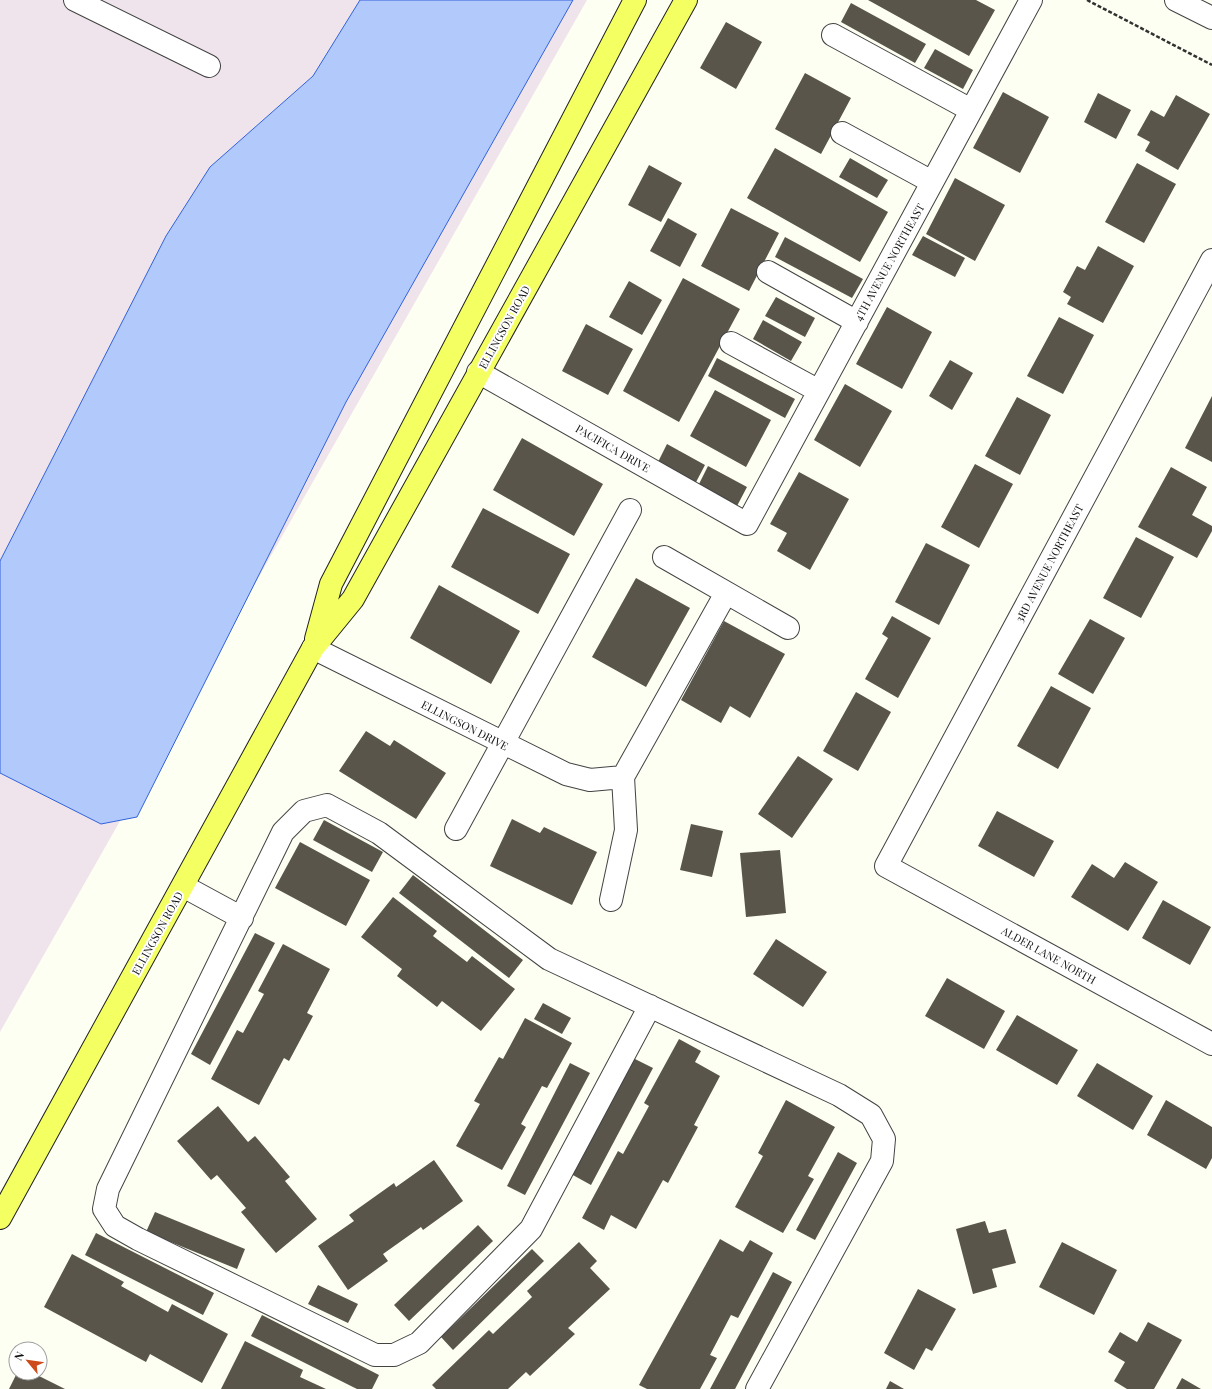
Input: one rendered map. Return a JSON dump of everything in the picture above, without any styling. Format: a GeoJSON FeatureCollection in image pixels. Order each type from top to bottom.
{"type":"FeatureCollection","features":[{"type":"Feature","properties":{"kind":"main road","name":"ELLINGSON ROAD"},"geometry":{"type":"LineString","coordinates":[[313,648],[332,584],[635,0]]}},
{"type":"Feature","properties":{"kind":"main road","name":"ELLINGSON ROAD"},"geometry":{"type":"LineString","coordinates":[[0,1218],[313,648],[353,599],[686,0]]}},
{"type":"Feature","properties":{"kind":"street"},"geometry":{"type":"LineString","coordinates":[[74,0],[209,66]]}},
{"type":"Feature","properties":{"kind":"street","name":"4TH AVENUE NORTHEAST"},"geometry":{"type":"LineString","coordinates":[[747,524],[1031,0]]}},
{"type":"Feature","properties":{"kind":"street"},"geometry":{"type":"LineString","coordinates":[[1176,0],[1212,18]]}},
{"type":"Feature","properties":{"kind":"street"},"geometry":{"type":"LineString","coordinates":[[833,35],[971,110]]}},
{"type":"Feature","properties":{"kind":"street"},"geometry":{"type":"LineString","coordinates":[[842,133],[932,182]]}},
{"type":"Feature","properties":{"kind":"street","name":"3RD AVENUE NORTHEAST"},"geometry":{"type":"LineString","coordinates":[[886,866],[1212,260]]}},
{"type":"Feature","properties":{"kind":"street"},"geometry":{"type":"LineString","coordinates":[[768,272],[857,322]]}},
{"type":"Feature","properties":{"kind":"street"},"geometry":{"type":"LineString","coordinates":[[731,343],[819,391]]}},
{"type":"Feature","properties":{"kind":"street","name":"PACIFICA DRIVE"},"geometry":{"type":"LineString","coordinates":[[478,372],[747,524]]}},
{"type":"Feature","properties":{"kind":"street"},"geometry":{"type":"LineString","coordinates":[[456,829],[630,510]]}},
{"type":"Feature","properties":{"kind":"street"},"geometry":{"type":"LineString","coordinates":[[664,557],[788,628]]}},
{"type":"Feature","properties":{"kind":"street"},"geometry":{"type":"LineString","coordinates":[[610,900],[626,830],[623,777],[726,593]]}},
{"type":"Feature","properties":{"kind":"street","name":"ELLINGSON DRIVE"},"geometry":{"type":"LineString","coordinates":[[313,648],[503,744],[566,774],[590,780],[623,777]]}},
{"type":"Feature","properties":{"kind":"street"},"geometry":{"type":"LineString","coordinates":[[650,1006],[531,1229],[419,1343],[394,1355],[375,1355],[138,1239],[115,1226],[104,1209],[108,1189],[283,832],[304,811],[327,805],[379,833],[549,959],[650,1006],[839,1095],[870,1115],[884,1139],[882,1162],[757,1389]]}},
{"type":"Feature","properties":{"kind":"street","name":"ALDER LANE NORTH"},"geometry":{"type":"LineString","coordinates":[[886,866],[1212,1044]]}},
{"type":"Feature","properties":{"kind":"street"},"geometry":{"type":"LineString","coordinates":[[183,886],[242,918]]}},
{"type":"Feature","properties":{"kind":"path"},"geometry":{"type":"LineString","coordinates":[[1087,0],[1212,65]]}},
{"type":"Feature","properties":{"kind":"shaded area"},"geometry":{"type":"Polygon","coordinates":[[[0,0],[587,0],[0,1032],[0,0]]]}},
{"type":"Feature","properties":{"kind":"water"},"geometry":{"type":"Polygon","coordinates":[[[360,0],[573,0],[346,402],[137,817],[101,824],[0,773],[0,561],[166,236],[210,167],[313,76],[360,0]]]}},
{"type":"Feature","properties":{"kind":"building"},"geometry":{"type":"Polygon","coordinates":[[[868,0],[976,0],[995,10],[969,56],[868,0]]]}},
{"type":"Feature","properties":{"kind":"building"},"geometry":{"type":"Polygon","coordinates":[[[851,3],[926,44],[915,63],[841,22],[851,3]]]}},
{"type":"Feature","properties":{"kind":"building"},"geometry":{"type":"Polygon","coordinates":[[[726,22],[762,42],[736,89],[700,68],[726,22]]]}},
{"type":"Feature","properties":{"kind":"building"},"geometry":{"type":"Polygon","coordinates":[[[935,49],[973,70],[963,89],[924,68],[935,49]]]}},
{"type":"Feature","properties":{"kind":"building"},"geometry":{"type":"Polygon","coordinates":[[[805,73],[851,98],[821,154],[775,129],[805,73]]]}},
{"type":"Feature","properties":{"kind":"building"},"geometry":{"type":"Polygon","coordinates":[[[1003,92],[1049,117],[1020,173],[973,148],[1003,92]]]}},
{"type":"Feature","properties":{"kind":"building"},"geometry":{"type":"Polygon","coordinates":[[[1098,93],[1131,110],[1116,139],[1084,122],[1098,93]]]}},
{"type":"Feature","properties":{"kind":"building"},"geometry":{"type":"Polygon","coordinates":[[[1176,95],[1210,114],[1178,170],[1145,151],[1150,142],[1137,135],[1151,110],[1164,117],[1176,95]]]}},
{"type":"Feature","properties":{"kind":"building"},"geometry":{"type":"Polygon","coordinates":[[[775,148],[888,212],[860,262],[747,198],[775,148]]]}},
{"type":"Feature","properties":{"kind":"building"},"geometry":{"type":"Polygon","coordinates":[[[850,158],[888,180],[877,198],[839,177],[850,158]]]}},
{"type":"Feature","properties":{"kind":"building"},"geometry":{"type":"Polygon","coordinates":[[[1137,163],[1176,184],[1144,243],[1105,222],[1137,163]]]}},
{"type":"Feature","properties":{"kind":"building"},"geometry":{"type":"Polygon","coordinates":[[[649,165],[682,183],[661,222],[628,205],[649,165]]]}},
{"type":"Feature","properties":{"kind":"building"},"geometry":{"type":"Polygon","coordinates":[[[955,178],[1005,205],[975,261],[926,234],[955,178]]]}},
{"type":"Feature","properties":{"kind":"building"},"geometry":{"type":"Polygon","coordinates":[[[731,208],[779,233],[749,291],[701,266],[731,208]]]}},
{"type":"Feature","properties":{"kind":"building"},"geometry":{"type":"Polygon","coordinates":[[[668,218],[697,234],[680,267],[650,251],[668,218]]]}},
{"type":"Feature","properties":{"kind":"building"},"geometry":{"type":"Polygon","coordinates":[[[923,236],[965,258],[955,277],[912,255],[923,236]]]}},
{"type":"Feature","properties":{"kind":"building"},"geometry":{"type":"Polygon","coordinates":[[[785,237],[863,279],[852,298],[775,257],[785,237]]]}},
{"type":"Feature","properties":{"kind":"building"},"geometry":{"type":"Polygon","coordinates":[[[1098,246],[1134,266],[1103,323],[1067,304],[1071,297],[1063,292],[1077,266],[1085,270],[1098,246]]]}},
{"type":"Feature","properties":{"kind":"building"},"geometry":{"type":"Polygon","coordinates":[[[683,278],[740,309],[679,422],[623,391],[683,278]]]}},
{"type":"Feature","properties":{"kind":"building"},"geometry":{"type":"Polygon","coordinates":[[[629,281],[662,300],[642,335],[609,317],[629,281]]]}},
{"type":"Feature","properties":{"kind":"building"},"geometry":{"type":"Polygon","coordinates":[[[776,297],[815,318],[805,337],[765,316],[776,297]]]}},
{"type":"Feature","properties":{"kind":"building"},"geometry":{"type":"Polygon","coordinates":[[[887,307],[932,332],[902,389],[856,364],[887,307]]]}},
{"type":"Feature","properties":{"kind":"building"},"geometry":{"type":"Polygon","coordinates":[[[1059,317],[1094,335],[1063,394],[1027,376],[1059,317]]]}},
{"type":"Feature","properties":{"kind":"building"},"geometry":{"type":"Polygon","coordinates":[[[763,320],[802,342],[791,361],[753,339],[763,320]]]}},
{"type":"Feature","properties":{"kind":"building"},"geometry":{"type":"Polygon","coordinates":[[[586,324],[633,349],[608,395],[562,371],[586,324]]]}},
{"type":"Feature","properties":{"kind":"building"},"geometry":{"type":"Polygon","coordinates":[[[717,358],[795,399],[785,418],[708,376],[717,358]]]}},
{"type":"Feature","properties":{"kind":"building"},"geometry":{"type":"Polygon","coordinates":[[[950,360],[973,373],[952,410],[929,396],[950,360]]]}},
{"type":"Feature","properties":{"kind":"building"},"geometry":{"type":"Polygon","coordinates":[[[845,384],[892,411],[860,467],[814,440],[845,384]]]}},
{"type":"Feature","properties":{"kind":"building"},"geometry":{"type":"Polygon","coordinates":[[[715,390],[771,420],[746,467],[690,436],[715,390]]]}},
{"type":"Feature","properties":{"kind":"building"},"geometry":{"type":"Polygon","coordinates":[[[1212,396],[1212,462],[1185,448],[1212,396]]]}},
{"type":"Feature","properties":{"kind":"building"},"geometry":{"type":"Polygon","coordinates":[[[1017,397],[1051,415],[1020,475],[985,456],[1017,397]]]}},
{"type":"Feature","properties":{"kind":"building"},"geometry":{"type":"Polygon","coordinates":[[[522,438],[603,484],[574,536],[493,490],[522,438]]]}},
{"type":"Feature","properties":{"kind":"building"},"geometry":{"type":"Polygon","coordinates":[[[667,444],[705,465],[695,484],[657,464],[667,444]]]}},
{"type":"Feature","properties":{"kind":"building"},"geometry":{"type":"Polygon","coordinates":[[[975,464],[1013,484],[979,548],[941,527],[975,464]]]}},
{"type":"Feature","properties":{"kind":"building"},"geometry":{"type":"Polygon","coordinates":[[[708,466],[747,487],[737,506],[698,486],[708,466]]]}},
{"type":"Feature","properties":{"kind":"building"},"geometry":{"type":"Polygon","coordinates":[[[1171,467],[1207,487],[1192,515],[1212,526],[1212,531],[1197,558],[1138,527],[1171,467]]]}},
{"type":"Feature","properties":{"kind":"building"},"geometry":{"type":"Polygon","coordinates":[[[799,472],[849,499],[810,570],[777,551],[787,533],[770,524],[799,472]]]}},
{"type":"Feature","properties":{"kind":"building"},"geometry":{"type":"Polygon","coordinates":[[[483,508],[570,554],[538,614],[451,567],[483,508]]]}},
{"type":"Feature","properties":{"kind":"building"},"geometry":{"type":"Polygon","coordinates":[[[1136,537],[1174,557],[1141,618],[1103,598],[1136,537]]]}},
{"type":"Feature","properties":{"kind":"building"},"geometry":{"type":"Polygon","coordinates":[[[926,543],[970,565],[939,625],[895,602],[926,543]]]}},
{"type":"Feature","properties":{"kind":"building"},"geometry":{"type":"Polygon","coordinates":[[[636,578],[690,608],[646,687],[592,657],[636,578]]]}},
{"type":"Feature","properties":{"kind":"building"},"geometry":{"type":"Polygon","coordinates":[[[439,585],[520,631],[491,684],[410,638],[439,585]]]}},
{"type":"Feature","properties":{"kind":"building"},"geometry":{"type":"Polygon","coordinates":[[[892,616],[931,638],[898,698],[865,679],[888,638],[882,634],[892,616]]]}},
{"type":"Feature","properties":{"kind":"building"},"geometry":{"type":"Polygon","coordinates":[[[1090,619],[1125,638],[1093,694],[1058,674],[1090,619]]]}},
{"type":"Feature","properties":{"kind":"building"},"geometry":{"type":"Polygon","coordinates":[[[724,621],[785,654],[750,718],[730,706],[721,723],[681,700],[724,621]]]}},
{"type":"Feature","properties":{"kind":"building"},"geometry":{"type":"Polygon","coordinates":[[[1051,686],[1091,708],[1058,769],[1017,746],[1051,686]]]}},
{"type":"Feature","properties":{"kind":"building"},"geometry":{"type":"Polygon","coordinates":[[[856,692],[891,712],[858,771],[823,751],[856,692]]]}},
{"type":"Feature","properties":{"kind":"building"},"geometry":{"type":"Polygon","coordinates":[[[366,731],[390,746],[394,740],[446,773],[416,819],[339,771],[366,731]]]}},
{"type":"Feature","properties":{"kind":"building"},"geometry":{"type":"Polygon","coordinates":[[[798,756],[833,779],[792,838],[758,814],[798,756]]]}},
{"type":"Feature","properties":{"kind":"building"},"geometry":{"type":"Polygon","coordinates":[[[997,811],[1054,841],[1034,877],[978,846],[997,811]]]}},
{"type":"Feature","properties":{"kind":"building"},"geometry":{"type":"Polygon","coordinates":[[[512,819],[540,833],[544,827],[597,852],[572,905],[490,866],[512,819]]]}},
{"type":"Feature","properties":{"kind":"building"},"geometry":{"type":"Polygon","coordinates":[[[324,820],[383,852],[372,872],[313,840],[324,820]]]}},
{"type":"Feature","properties":{"kind":"building"},"geometry":{"type":"Polygon","coordinates":[[[691,824],[723,831],[712,877],[680,870],[691,824]]]}},
{"type":"Feature","properties":{"kind":"building"},"geometry":{"type":"Polygon","coordinates":[[[300,842],[370,880],[346,926],[275,888],[300,842]]]}},
{"type":"Feature","properties":{"kind":"building"},"geometry":{"type":"Polygon","coordinates":[[[780,850],[786,913],[746,917],[740,853],[780,850]]]}},
{"type":"Feature","properties":{"kind":"building"},"geometry":{"type":"Polygon","coordinates":[[[1125,862],[1158,882],[1128,931],[1071,897],[1092,864],[1114,878],[1125,862]]]}},
{"type":"Feature","properties":{"kind":"building"},"geometry":{"type":"Polygon","coordinates":[[[413,875],[523,960],[509,978],[399,893],[413,875]]]}},
{"type":"Feature","properties":{"kind":"building"},"geometry":{"type":"Polygon","coordinates":[[[393,897],[437,931],[433,936],[467,962],[472,956],[515,989],[481,1031],[442,1001],[437,1007],[397,976],[402,969],[361,937],[393,897]]]}},
{"type":"Feature","properties":{"kind":"building"},"geometry":{"type":"Polygon","coordinates":[[[1163,900],[1211,927],[1190,965],[1142,938],[1163,900]]]}},
{"type":"Feature","properties":{"kind":"building"},"geometry":{"type":"Polygon","coordinates":[[[255,933],[275,943],[210,1065],[191,1054],[255,933]]]}},
{"type":"Feature","properties":{"kind":"building"},"geometry":{"type":"Polygon","coordinates":[[[776,939],[827,972],[803,1007],[753,974],[776,939]]]}},
{"type":"Feature","properties":{"kind":"building"},"geometry":{"type":"Polygon","coordinates":[[[283,944],[330,969],[307,1013],[313,1016],[289,1061],[284,1058],[259,1105],[211,1079],[237,1030],[243,1033],[264,994],[258,991],[283,944]]]}},
{"type":"Feature","properties":{"kind":"building"},"geometry":{"type":"Polygon","coordinates":[[[947,978],[1005,1011],[984,1049],[925,1016],[947,978]]]}},
{"type":"Feature","properties":{"kind":"building"},"geometry":{"type":"Polygon","coordinates":[[[543,1003],[571,1018],[562,1034],[534,1019],[543,1003]]]}},
{"type":"Feature","properties":{"kind":"building"},"geometry":{"type":"Polygon","coordinates":[[[1017,1015],[1078,1050],[1057,1085],[996,1050],[1017,1015]]]}},
{"type":"Feature","properties":{"kind":"building"},"geometry":{"type":"Polygon","coordinates":[[[525,1018],[572,1043],[547,1088],[542,1086],[521,1124],[526,1127],[502,1170],[456,1146],[480,1104],[474,1101],[499,1057],[503,1059],[525,1018]]]}},
{"type":"Feature","properties":{"kind":"building"},"geometry":{"type":"Polygon","coordinates":[[[679,1039],[701,1051],[695,1062],[720,1076],[694,1125],[698,1127],[668,1183],[663,1180],[636,1229],[611,1215],[604,1230],[582,1218],[618,1151],[623,1154],[649,1106],[644,1103],[679,1039]]]}},
{"type":"Feature","properties":{"kind":"building"},"geometry":{"type":"Polygon","coordinates":[[[633,1058],[653,1068],[591,1185],[571,1174],[633,1058]]]}},
{"type":"Feature","properties":{"kind":"building"},"geometry":{"type":"Polygon","coordinates":[[[570,1063],[590,1073],[525,1195],[507,1186],[570,1063]]]}},
{"type":"Feature","properties":{"kind":"building"},"geometry":{"type":"Polygon","coordinates":[[[1097,1063],[1153,1096],[1133,1130],[1077,1096],[1097,1063]]]}},
{"type":"Feature","properties":{"kind":"building"},"geometry":{"type":"Polygon","coordinates":[[[786,1100],[835,1127],[808,1176],[814,1179],[783,1233],[735,1207],[763,1156],[758,1153],[786,1100]]]}},
{"type":"Feature","properties":{"kind":"building"},"geometry":{"type":"Polygon","coordinates":[[[1166,1100],[1212,1127],[1212,1158],[1206,1169],[1147,1135],[1166,1100]]]}},
{"type":"Feature","properties":{"kind":"building"},"geometry":{"type":"Polygon","coordinates":[[[218,1106],[248,1142],[255,1136],[290,1177],[285,1181],[317,1219],[276,1253],[241,1212],[246,1208],[217,1175],[211,1180],[177,1141],[218,1106]]]}},
{"type":"Feature","properties":{"kind":"building"},"geometry":{"type":"Polygon","coordinates":[[[838,1152],[857,1163],[815,1240],[796,1230],[838,1152]]]}},
{"type":"Feature","properties":{"kind":"building"},"geometry":{"type":"Polygon","coordinates":[[[434,1160],[463,1201],[423,1230],[421,1227],[383,1254],[388,1261],[348,1290],[318,1246],[354,1221],[349,1215],[394,1183],[396,1187],[434,1160]]]}},
{"type":"Feature","properties":{"kind":"building"},"geometry":{"type":"Polygon","coordinates":[[[155,1212],[245,1249],[237,1269],[146,1232],[155,1212]]]}},
{"type":"Feature","properties":{"kind":"building"},"geometry":{"type":"Polygon","coordinates":[[[985,1221],[989,1233],[1006,1229],[1016,1263],[992,1269],[997,1287],[973,1294],[956,1229],[985,1221]]]}},
{"type":"Feature","properties":{"kind":"building"},"geometry":{"type":"Polygon","coordinates":[[[478,1225],[493,1241],[409,1321],[394,1305],[478,1225]]]}},
{"type":"Feature","properties":{"kind":"building"},"geometry":{"type":"Polygon","coordinates":[[[96,1233],[214,1293],[203,1315],[85,1255],[96,1233]]]}},
{"type":"Feature","properties":{"kind":"building"},"geometry":{"type":"Polygon","coordinates":[[[720,1239],[743,1252],[750,1240],[773,1253],[738,1318],[731,1315],[710,1355],[717,1358],[700,1389],[647,1389],[639,1385],[720,1239]]]}},
{"type":"Feature","properties":{"kind":"building"},"geometry":{"type":"Polygon","coordinates":[[[579,1242],[597,1261],[590,1268],[610,1289],[568,1328],[575,1334],[530,1376],[526,1372],[508,1389],[436,1389],[432,1385],[489,1330],[493,1334],[532,1297],[527,1291],[579,1242]]]}},
{"type":"Feature","properties":{"kind":"building"},"geometry":{"type":"Polygon","coordinates":[[[1062,1242],[1117,1270],[1094,1315],[1039,1287],[1062,1242]]]}},
{"type":"Feature","properties":{"kind":"building"},"geometry":{"type":"Polygon","coordinates":[[[532,1249],[544,1261],[453,1350],[441,1337],[532,1249]]]}},
{"type":"Feature","properties":{"kind":"building"},"geometry":{"type":"Polygon","coordinates":[[[72,1254],[124,1282],[121,1286],[168,1312],[172,1304],[228,1334],[202,1383],[150,1354],[146,1362],[44,1307],[72,1254]]]}},
{"type":"Feature","properties":{"kind":"building"},"geometry":{"type":"Polygon","coordinates":[[[773,1272],[792,1282],[735,1389],[710,1389],[773,1272]]]}},
{"type":"Feature","properties":{"kind":"building"},"geometry":{"type":"Polygon","coordinates":[[[318,1285],[358,1304],[348,1323],[308,1304],[318,1285]]]}},
{"type":"Feature","properties":{"kind":"building"},"geometry":{"type":"Polygon","coordinates":[[[918,1289],[956,1309],[932,1351],[926,1348],[914,1370],[884,1353],[918,1289]]]}},
{"type":"Feature","properties":{"kind":"building"},"geometry":{"type":"Polygon","coordinates":[[[262,1315],[379,1375],[372,1389],[357,1389],[251,1336],[262,1315]]]}},
{"type":"Feature","properties":{"kind":"building"},"geometry":{"type":"Polygon","coordinates":[[[1148,1322],[1182,1340],[1154,1389],[1127,1389],[1114,1381],[1125,1362],[1108,1352],[1120,1332],[1137,1342],[1148,1322]]]}},
{"type":"Feature","properties":{"kind":"building"},"geometry":{"type":"Polygon","coordinates":[[[245,1341],[303,1370],[300,1377],[326,1389],[221,1389],[245,1341]]]}},
{"type":"Feature","properties":{"kind":"building"},"geometry":{"type":"Polygon","coordinates":[[[1182,1378],[1201,1389],[1176,1389],[1182,1378]]]}},
{"type":"Feature","properties":{"kind":"building"},"geometry":{"type":"Polygon","coordinates":[[[48,1380],[65,1389],[9,1389],[13,1381],[48,1380]]]}},
{"type":"Feature","properties":{"kind":"building"},"geometry":{"type":"Polygon","coordinates":[[[890,1381],[904,1389],[886,1389],[890,1381]]]}}]}
